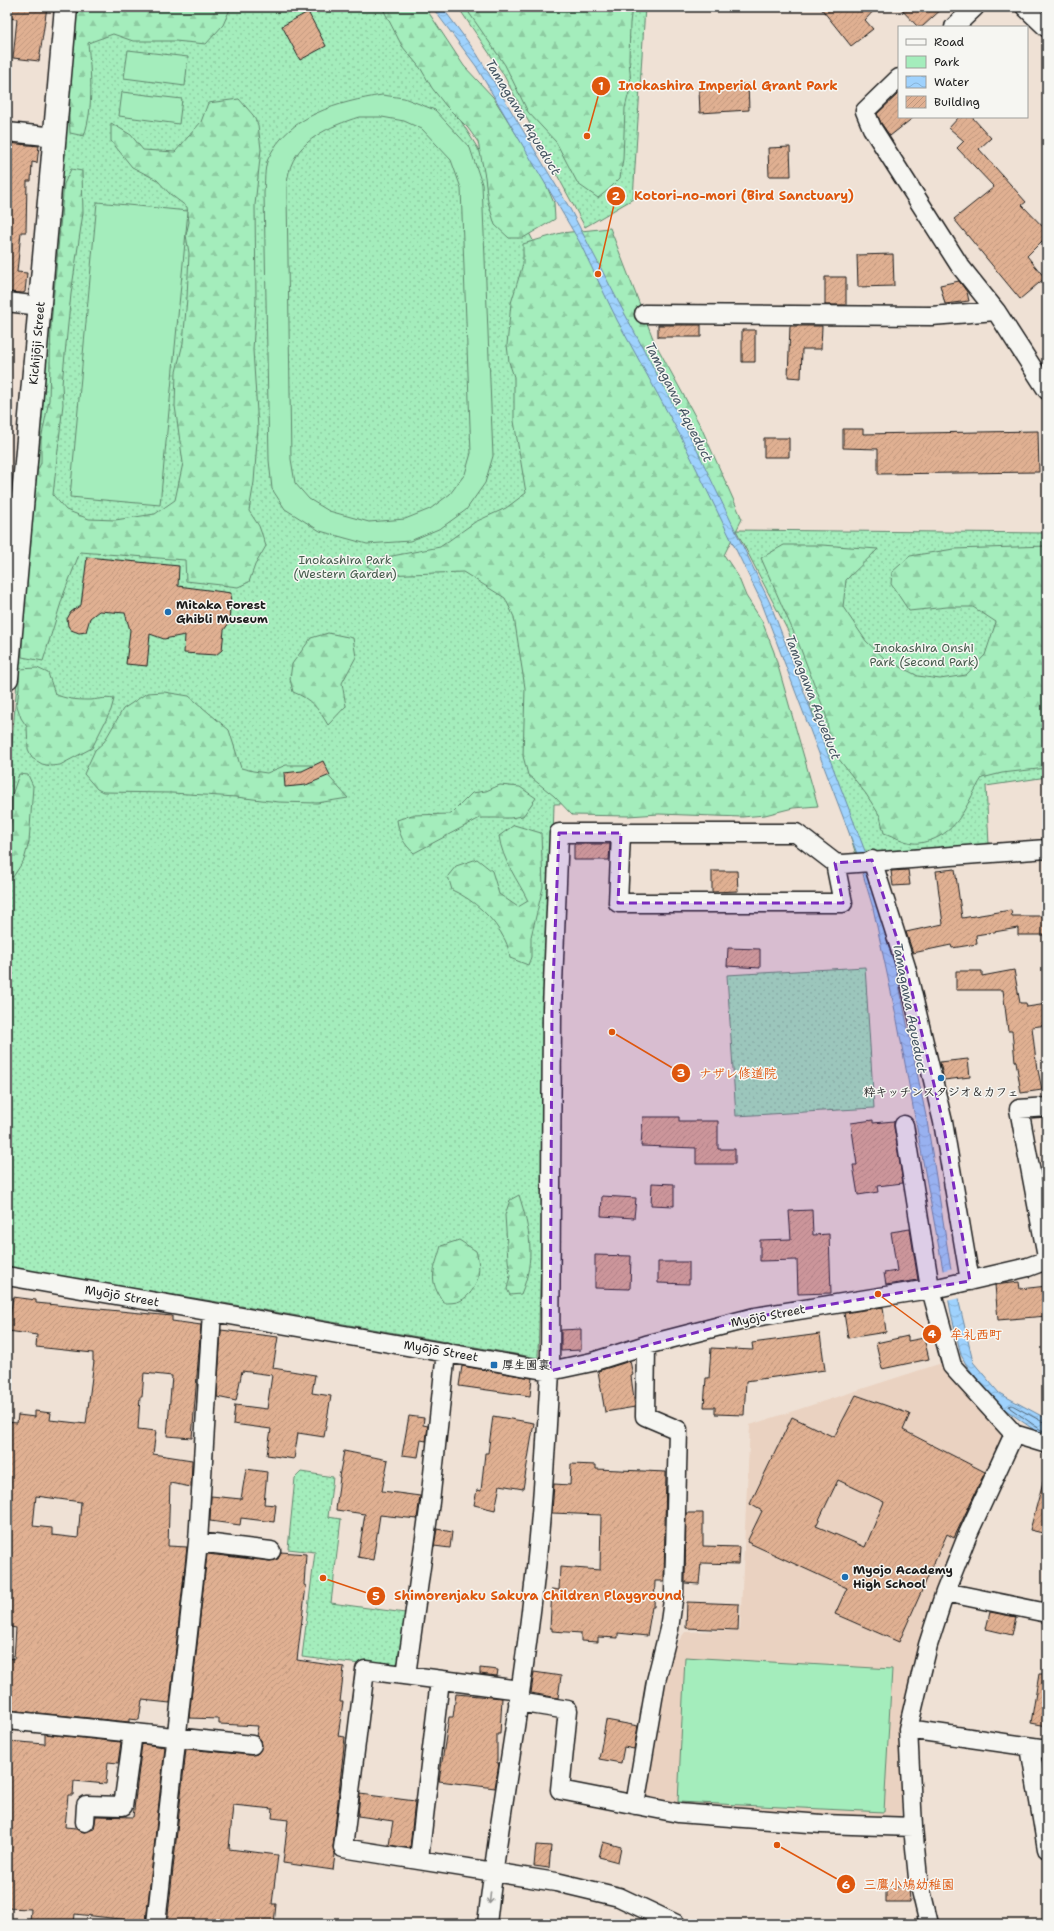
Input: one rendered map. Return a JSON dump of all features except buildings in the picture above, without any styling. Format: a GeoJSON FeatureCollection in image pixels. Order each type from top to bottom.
{"type":"FeatureCollection","features":[{"type":"Feature","properties":{"kind":"main road","name":"Kichijōji Street"},"geometry":{"type":"LineString","coordinates":[[7,678],[11,574],[40,306],[56,137],[66,7]]}},
{"type":"Feature","properties":{"kind":"street"},"geometry":{"type":"LineString","coordinates":[[955,26],[975,7]]}},
{"type":"Feature","properties":{"kind":"street"},"geometry":{"type":"LineString","coordinates":[[1025,7],[1047,28]]}},
{"type":"Feature","properties":{"kind":"street"},"geometry":{"type":"LineString","coordinates":[[898,79],[865,111],[872,128],[960,266],[996,311],[1047,390]]}},
{"type":"Feature","properties":{"kind":"street"},"geometry":{"type":"LineString","coordinates":[[7,132],[56,137]]}},
{"type":"Feature","properties":{"kind":"street"},"geometry":{"type":"LineString","coordinates":[[7,302],[40,306]]}},
{"type":"Feature","properties":{"kind":"street"},"geometry":{"type":"LineString","coordinates":[[644,314],[930,316],[996,311]]}},
{"type":"Feature","properties":{"kind":"street"},"geometry":{"type":"LineString","coordinates":[[487,1924],[493,1871],[533,1594],[550,1371],[552,1010],[559,833],[796,833],[839,863],[1047,849]]}},
{"type":"Feature","properties":{"kind":"street"},"geometry":{"type":"LineString","coordinates":[[621,833],[618,904],[843,903],[839,863]]}},
{"type":"Feature","properties":{"kind":"street"},"geometry":{"type":"LineString","coordinates":[[869,861],[906,967],[943,1122],[951,1285],[952,1366],[1014,1434],[1047,1444]]}},
{"type":"Feature","properties":{"kind":"street"},"geometry":{"type":"LineString","coordinates":[[1047,1107],[1019,1109],[1047,1257]]}},
{"type":"Feature","properties":{"kind":"street"},"geometry":{"type":"LineString","coordinates":[[904,1126],[919,1225],[951,1285]]}},
{"type":"Feature","properties":{"kind":"street","name":"Myōjō Street"},"geometry":{"type":"LineString","coordinates":[[7,1276],[550,1371],[592,1362],[646,1345],[755,1317],[951,1285],[1028,1267],[1047,1260]]}},
{"type":"Feature","properties":{"kind":"street"},"geometry":{"type":"LineString","coordinates":[[156,1924],[198,1542],[212,1312]]}},
{"type":"Feature","properties":{"kind":"street"},"geometry":{"type":"LineString","coordinates":[[635,1805],[656,1682],[669,1629],[674,1593],[676,1532],[678,1430],[645,1416],[646,1345]]}},
{"type":"Feature","properties":{"kind":"street"},"geometry":{"type":"LineString","coordinates":[[406,1675],[430,1502],[446,1352]]}},
{"type":"Feature","properties":{"kind":"street"},"geometry":{"type":"LineString","coordinates":[[929,1924],[918,1878],[913,1827],[908,1729],[928,1645],[945,1592],[968,1534],[1014,1434]]}},
{"type":"Feature","properties":{"kind":"street"},"geometry":{"type":"LineString","coordinates":[[198,1542],[271,1551]]}},
{"type":"Feature","properties":{"kind":"street"},"geometry":{"type":"LineString","coordinates":[[945,1592],[1047,1613]]}},
{"type":"Feature","properties":{"kind":"street"},"geometry":{"type":"LineString","coordinates":[[676,1924],[647,1917],[619,1897],[556,1882],[419,1859],[342,1848],[366,1670],[440,1680],[519,1696],[568,1710],[560,1790],[678,1813],[822,1824],[913,1827]]}},
{"type":"Feature","properties":{"kind":"street"},"geometry":{"type":"LineString","coordinates":[[419,1859],[440,1680]]}},
{"type":"Feature","properties":{"kind":"street"},"geometry":{"type":"LineString","coordinates":[[7,1720],[252,1745]]}},
{"type":"Feature","properties":{"kind":"street"},"geometry":{"type":"LineString","coordinates":[[908,1729],[1038,1748],[1047,1849]]}},
{"type":"Feature","properties":{"kind":"street"},"geometry":{"type":"LineString","coordinates":[[85,1822],[86,1805],[123,1806],[133,1733]]}},
{"type":"Feature","properties":{"kind":"highlighted area"},"geometry":{"type":"Polygon","coordinates":[[[559,833],[621,833],[618,903],[843,903],[835,863],[872,860],[906,967],[943,1122],[970,1281],[755,1317],[550,1371],[552,1009],[559,833]]]}},
{"type":"Feature","properties":{"kind":"shaded area","name":"Myojo Academy High School"},"geometry":{"type":"Polygon","coordinates":[[[945,1362],[1004,1435],[901,1729],[901,1820],[880,1820],[643,1803],[667,1657],[685,1632],[740,1630],[750,1425],[945,1362]]]}},
{"type":"Feature","properties":{"kind":"green space","name":"Inokashira Park (Western Garden)"},"geometry":{"type":"Polygon","coordinates":[[[66,7],[391,7],[526,227],[740,641],[788,798],[554,804],[538,1358],[212,1301],[7,1268],[7,805],[29,534],[66,7]]]}},
{"type":"Feature","properties":{"kind":"green space"},"geometry":{"type":"Polygon","coordinates":[[[75,7],[231,7],[223,25],[206,44],[175,41],[133,41],[113,34],[88,43],[91,90],[89,113],[84,136],[70,133],[69,86],[75,7]]]}},
{"type":"Feature","properties":{"kind":"green space"},"geometry":{"type":"Polygon","coordinates":[[[382,7],[425,7],[464,66],[493,97],[542,175],[554,203],[555,219],[523,238],[509,238],[495,225],[488,202],[478,142],[468,128],[446,106],[432,88],[421,69],[402,46],[382,7]]]}},
{"type":"Feature","properties":{"kind":"green space"},"geometry":{"type":"Polygon","coordinates":[[[458,7],[645,7],[633,199],[585,227],[502,72],[458,7]]]}},
{"type":"Feature","properties":{"kind":"green space"},"geometry":{"type":"Polygon","coordinates":[[[465,7],[632,7],[629,60],[631,84],[625,108],[623,159],[620,178],[598,198],[578,184],[556,142],[528,112],[505,65],[465,7]]]}},
{"type":"Feature","properties":{"kind":"green space"},"geometry":{"type":"Polygon","coordinates":[[[128,50],[188,57],[185,86],[124,78],[128,50]]]}},
{"type":"Feature","properties":{"kind":"green space"},"geometry":{"type":"Polygon","coordinates":[[[122,92],[182,99],[179,124],[119,116],[122,92]]]}},
{"type":"Feature","properties":{"kind":"green space"},"geometry":{"type":"Polygon","coordinates":[[[382,95],[404,98],[435,110],[470,148],[482,184],[493,456],[485,483],[466,510],[441,528],[410,541],[367,544],[320,531],[285,509],[272,489],[269,460],[264,193],[265,171],[268,159],[277,144],[288,131],[316,113],[366,98],[382,95]],[[359,117],[337,125],[316,136],[299,151],[293,161],[288,175],[287,186],[291,459],[295,483],[309,499],[329,511],[369,522],[405,519],[430,509],[450,494],[465,474],[471,453],[461,188],[451,160],[422,129],[404,121],[382,117],[359,117]]]}},
{"type":"Feature","properties":{"kind":"green space"},"geometry":{"type":"Polygon","coordinates":[[[239,99],[253,115],[258,125],[261,149],[255,205],[256,300],[253,350],[258,428],[254,482],[249,511],[259,526],[266,546],[255,565],[249,582],[238,587],[186,581],[185,560],[80,552],[64,593],[43,661],[22,657],[22,596],[35,476],[41,463],[41,440],[49,400],[51,325],[64,184],[71,169],[82,171],[83,213],[71,294],[62,384],[63,404],[53,495],[66,510],[89,519],[115,520],[155,514],[175,500],[183,463],[175,406],[176,372],[183,343],[187,298],[189,253],[186,235],[189,222],[187,207],[170,194],[157,180],[132,167],[111,141],[111,123],[131,135],[143,150],[175,152],[201,122],[208,103],[239,99]]]}},
{"type":"Feature","properties":{"kind":"green space"},"geometry":{"type":"Polygon","coordinates":[[[97,202],[188,211],[160,505],[70,497],[97,202]]]}},
{"type":"Feature","properties":{"kind":"green space"},"geometry":{"type":"Polygon","coordinates":[[[610,228],[654,341],[701,427],[742,519],[724,555],[738,576],[746,596],[762,621],[774,652],[818,806],[793,808],[765,815],[742,817],[659,814],[628,816],[572,815],[554,796],[528,775],[523,756],[525,688],[514,617],[505,598],[463,572],[382,575],[367,566],[376,559],[440,547],[475,522],[506,508],[526,493],[514,421],[514,377],[509,362],[507,345],[511,303],[523,264],[523,244],[561,233],[610,228]]]}},
{"type":"Feature","properties":{"kind":"green space","name":"Inokashira Onshi Park (Second Park)"},"geometry":{"type":"Polygon","coordinates":[[[736,530],[1047,533],[1047,777],[986,786],[989,845],[857,858],[789,633],[736,530]]]}},
{"type":"Feature","properties":{"kind":"green space","name":"Inokashira Onshi Park (Second Park)"},"geometry":{"type":"Polygon","coordinates":[[[784,545],[822,545],[878,549],[846,580],[843,607],[866,641],[885,659],[918,676],[940,679],[966,675],[985,655],[996,622],[973,607],[947,607],[909,611],[891,584],[892,572],[910,556],[954,549],[1047,546],[1047,768],[1002,773],[982,778],[958,820],[951,828],[934,839],[921,843],[913,843],[884,833],[880,816],[866,794],[831,749],[826,715],[798,642],[761,558],[784,545]]]}},
{"type":"Feature","properties":{"kind":"green space"},"geometry":{"type":"Polygon","coordinates":[[[328,633],[353,638],[356,657],[342,683],[346,706],[328,725],[314,705],[305,698],[293,692],[290,679],[292,664],[311,638],[328,633]]]}},
{"type":"Feature","properties":{"kind":"green space"},"geometry":{"type":"Polygon","coordinates":[[[37,668],[48,673],[55,694],[59,696],[79,700],[114,699],[111,710],[92,748],[60,765],[51,766],[42,764],[32,758],[28,749],[27,727],[21,718],[17,706],[19,669],[37,668]]]}},
{"type":"Feature","properties":{"kind":"green space"},"geometry":{"type":"Polygon","coordinates":[[[164,692],[189,696],[229,730],[241,768],[267,773],[286,765],[313,765],[324,771],[348,798],[317,803],[279,802],[236,797],[172,793],[103,792],[97,789],[84,774],[95,750],[104,742],[123,709],[147,693],[164,692]]]}},
{"type":"Feature","properties":{"kind":"green space"},"geometry":{"type":"Polygon","coordinates":[[[19,774],[28,775],[33,786],[29,842],[24,860],[13,877],[7,876],[7,835],[11,822],[12,795],[19,774]]]}},
{"type":"Feature","properties":{"kind":"green space"},"geometry":{"type":"Polygon","coordinates":[[[500,785],[520,787],[536,798],[523,816],[510,818],[480,818],[414,853],[404,842],[400,834],[397,820],[412,815],[451,814],[472,793],[486,791],[500,785]]]}},
{"type":"Feature","properties":{"kind":"green space"},"geometry":{"type":"Polygon","coordinates":[[[514,825],[541,833],[543,887],[531,937],[531,957],[528,965],[510,958],[506,942],[495,924],[476,904],[452,890],[448,876],[456,866],[477,859],[492,871],[499,894],[518,907],[528,901],[507,862],[499,836],[514,825]]]}},
{"type":"Feature","properties":{"kind":"green space"},"geometry":{"type":"Polygon","coordinates":[[[865,967],[874,1108],[736,1116],[727,975],[865,967]]]}},
{"type":"Feature","properties":{"kind":"green space"},"geometry":{"type":"Polygon","coordinates":[[[519,1195],[526,1220],[530,1244],[529,1269],[521,1294],[510,1295],[507,1289],[510,1276],[505,1215],[510,1200],[519,1195]]]}},
{"type":"Feature","properties":{"kind":"green space"},"geometry":{"type":"Polygon","coordinates":[[[459,1240],[476,1251],[479,1272],[475,1286],[466,1297],[458,1302],[444,1303],[435,1287],[434,1269],[441,1246],[459,1240]]]}},
{"type":"Feature","properties":{"kind":"green space"},"geometry":{"type":"Polygon","coordinates":[[[301,1472],[333,1477],[328,1517],[341,1519],[331,1603],[405,1613],[400,1658],[394,1668],[302,1657],[315,1552],[288,1549],[295,1478],[301,1472]]]}},
{"type":"Feature","properties":{"kind":"green space"},"geometry":{"type":"Polygon","coordinates":[[[685,1657],[892,1669],[884,1812],[678,1802],[685,1657]]]}},
{"type":"Feature","properties":{"kind":"water"},"geometry":{"type":"Polygon","coordinates":[[[432,7],[442,7],[477,54],[569,207],[696,448],[770,603],[865,851],[884,912],[927,1121],[950,1264],[973,1362],[999,1393],[1047,1419],[1047,1435],[1040,1434],[996,1403],[967,1366],[961,1355],[951,1313],[897,1020],[873,908],[856,851],[761,601],[680,435],[617,320],[579,241],[476,66],[432,7]]]}},
{"type":"Feature","properties":{"kind":"pier"},"geometry":{"type":"Polygon","coordinates":[[[953,1268],[960,1298],[946,1301],[941,1271],[953,1268]]]}},
{"type":"Feature","properties":{"kind":"place","name":"Inokashira Imperial Grant Park"},"geometry":{"type":"Point","coordinates":[587,136]}},
{"type":"Feature","properties":{"kind":"place","name":"Kotori-no-mori (Bird Sanctuary)"},"geometry":{"type":"Point","coordinates":[598,274]}},
{"type":"Feature","properties":{"kind":"place","name":"Mitaka Forest Ghibli Museum"},"geometry":{"type":"Point","coordinates":[168,612]}},
{"type":"Feature","properties":{"kind":"place","name":"ナザレ修道院"},"geometry":{"type":"Point","coordinates":[612,1032]}},
{"type":"Feature","properties":{"kind":"place","name":"粋キッチンスタジオ＆カフェ"},"geometry":{"type":"Point","coordinates":[941,1078]}},
{"type":"Feature","properties":{"kind":"place","name":"牟礼西町"},"geometry":{"type":"Point","coordinates":[878,1294]}},
{"type":"Feature","properties":{"kind":"place","name":"厚生園裏"},"geometry":{"type":"Point","coordinates":[494,1365]}},
{"type":"Feature","properties":{"kind":"place","name":"Myojo Academy High School"},"geometry":{"type":"Point","coordinates":[845,1577]}},
{"type":"Feature","properties":{"kind":"place","name":"Shimorenjaku Sakura Children Playground"},"geometry":{"type":"Point","coordinates":[323,1578]}},
{"type":"Feature","properties":{"kind":"place","name":"三鷹小鳩幼稚園"},"geometry":{"type":"Point","coordinates":[777,1845]}},
{"type":"Feature","properties":{"kind":"water label","name":"Tamagawa Aqueduct"},"geometry":{"type":"Point","coordinates":[523,117]}},
{"type":"Feature","properties":{"kind":"water label","name":"Tamagawa Aqueduct"},"geometry":{"type":"Point","coordinates":[679,402]}},
{"type":"Feature","properties":{"kind":"water label","name":"Tamagawa Aqueduct"},"geometry":{"type":"Point","coordinates":[813,697]}},
{"type":"Feature","properties":{"kind":"water label","name":"Tamagawa Aqueduct"},"geometry":{"type":"Point","coordinates":[910,1008]}}]}
